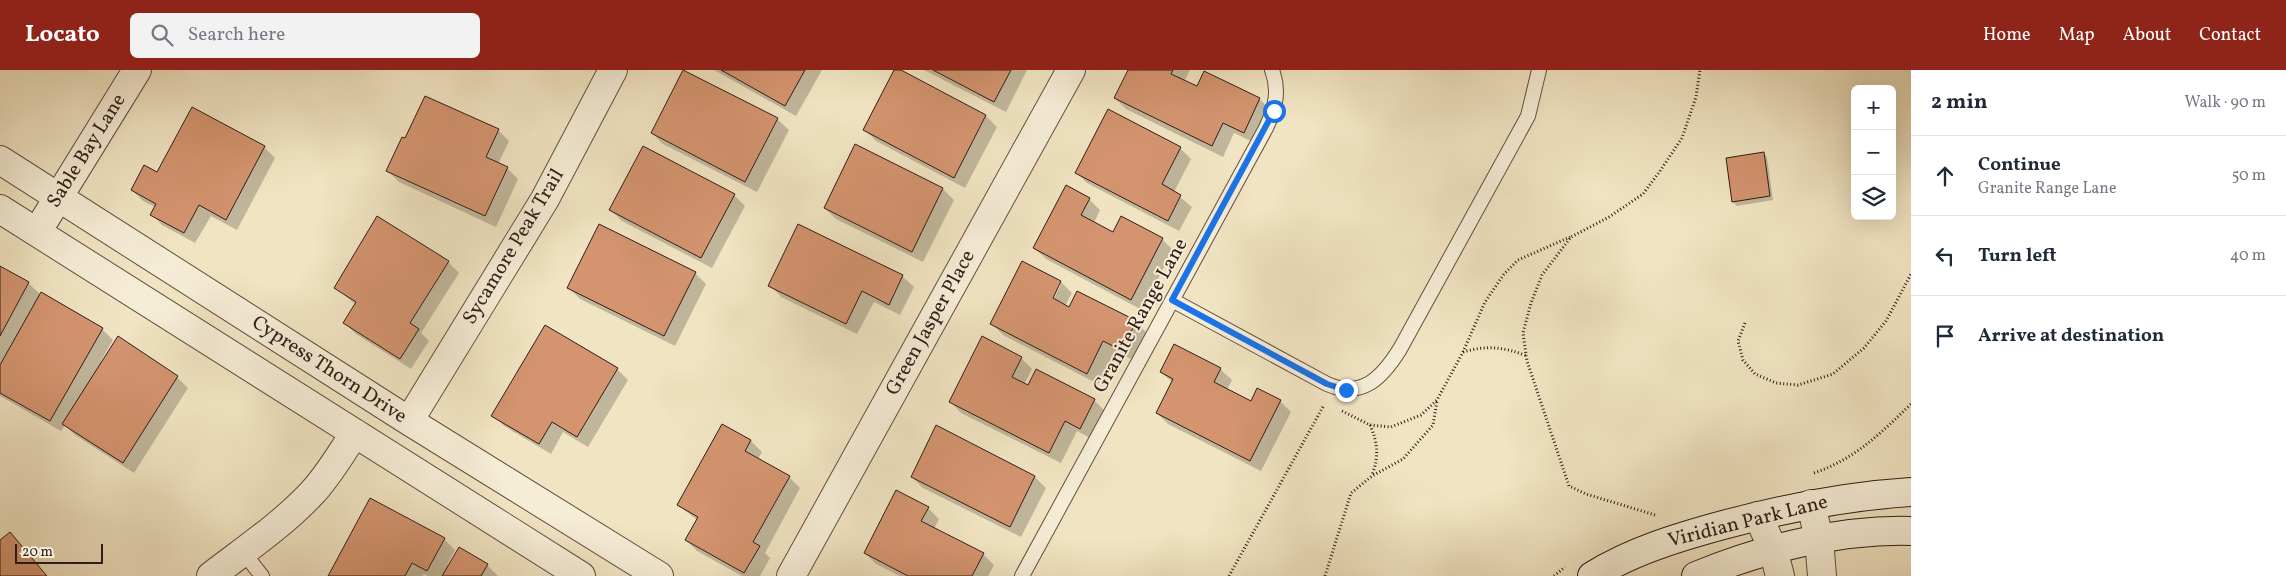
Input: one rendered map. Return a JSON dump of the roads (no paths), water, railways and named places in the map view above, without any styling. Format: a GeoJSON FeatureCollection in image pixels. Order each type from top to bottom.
{"type":"FeatureCollection","features":[{"type":"Feature","properties":{"kind":"street","name":"Sable Bay Lane"},"geometry":{"type":"LineString","coordinates":[[37,232],[137,70]]}},
{"type":"Feature","properties":{"kind":"street","name":"Sycamore Peak Trail"},"geometry":{"type":"LineString","coordinates":[[409,421],[544,199],[613,70]]}},
{"type":"Feature","properties":{"kind":"street","name":"Green Jasper Place"},"geometry":{"type":"LineString","coordinates":[[791,576],[1071,70]]}},
{"type":"Feature","properties":{"kind":"street","name":"Cypress Thorn Drive"},"geometry":{"type":"LineString","coordinates":[[0,160],[409,421],[659,576]]}},
{"type":"Feature","properties":{"kind":"street","name":"Cypress Thorn Drive"},"geometry":{"type":"LineString","coordinates":[[0,209],[581,576]]}},
{"type":"Feature","properties":{"kind":"street"},"geometry":{"type":"LineString","coordinates":[[211,576],[276,526],[313,492],[355,433]]}},
{"type":"Feature","properties":{"kind":"street","name":"Viridian Park Lane"},"geometry":{"type":"LineString","coordinates":[[1592,576],[1609,566],[1685,535],[1811,504],[1864,495],[1911,492]]}},
{"type":"Feature","properties":{"kind":"street"},"geometry":{"type":"LineString","coordinates":[[1811,504],[1818,539],[1822,576]]}},
{"type":"Feature","properties":{"kind":"street"},"geometry":{"type":"LineString","coordinates":[[1758,516],[1773,549],[1780,576]]}},
{"type":"Feature","properties":{"kind":"street","name":"Viridian Park Lane"},"geometry":{"type":"LineString","coordinates":[[1696,576],[1731,561],[1818,539],[1911,531]]}},
{"type":"Feature","properties":{"kind":"lane","name":"Granite Range Lane"},"geometry":{"type":"LineString","coordinates":[[1022,576],[1274,111],[1277,95],[1272,70]]}},
{"type":"Feature","properties":{"kind":"lane"},"geometry":{"type":"LineString","coordinates":[[1172,300],[1336,388],[1346,390],[1367,385],[1390,366],[1528,116],[1540,70]]}},
{"type":"Feature","properties":{"kind":"lane"},"geometry":{"type":"LineString","coordinates":[[243,552],[262,576]]}}]}
